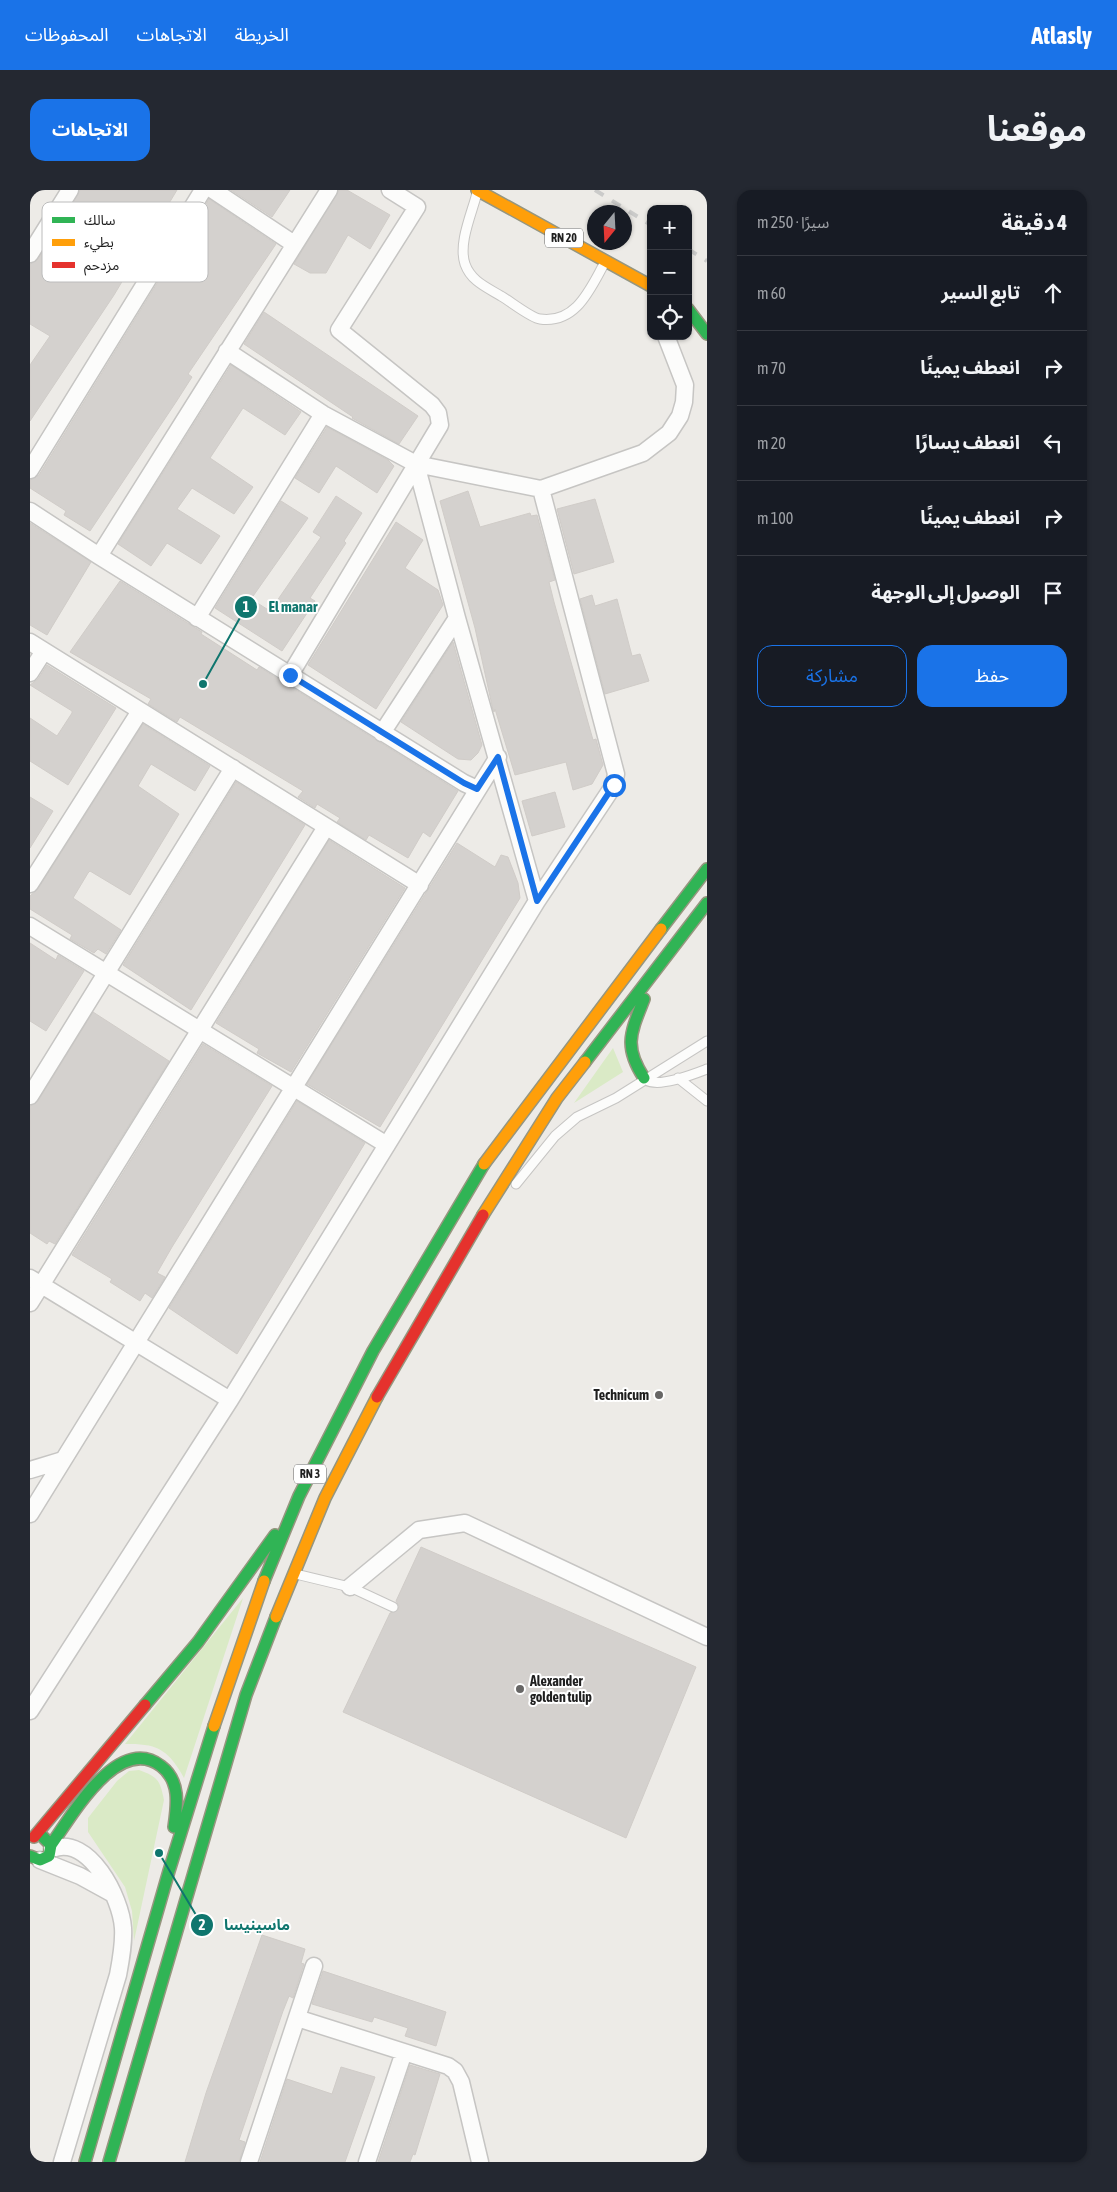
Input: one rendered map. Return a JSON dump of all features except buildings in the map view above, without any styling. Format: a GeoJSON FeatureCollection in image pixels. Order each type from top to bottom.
{"type":"FeatureCollection","features":[{"type":"Feature","properties":{"kind":"main road","name":"RN 20"},"geometry":{"type":"LineString","coordinates":[[478,190],[605,262],[647,280]]}},
{"type":"Feature","properties":{"kind":"main road"},"geometry":{"type":"LineString","coordinates":[[636,264],[647,279]]}},
{"type":"Feature","properties":{"kind":"main road"},"geometry":{"type":"LineString","coordinates":[[692,298],[701,304]]}},
{"type":"Feature","properties":{"kind":"main road"},"geometry":{"type":"LineString","coordinates":[[692,310],[707,319]]}},
{"type":"Feature","properties":{"kind":"main road"},"geometry":{"type":"LineString","coordinates":[[692,313],[707,334]]}},
{"type":"Feature","properties":{"kind":"main road"},"geometry":{"type":"LineString","coordinates":[[690,892],[707,858]]}},
{"type":"Feature","properties":{"kind":"main road","name":"RN 3"},"geometry":{"type":"LineString","coordinates":[[85,2162],[169,1871],[238,1651],[299,1496],[373,1351],[491,1152],[707,869]]}},
{"type":"Feature","properties":{"kind":"main road","name":"RN 3"},"geometry":{"type":"LineString","coordinates":[[109,2162],[246,1695],[293,1573],[350,1446],[506,1176],[557,1098],[654,975],[707,903]]}},
{"type":"Feature","properties":{"kind":"main road"},"geometry":{"type":"LineString","coordinates":[[644,1078],[633,1063],[629,1052],[629,1041],[654,975]]}},
{"type":"Feature","properties":{"kind":"main road"},"geometry":{"type":"LineString","coordinates":[[32,1839],[198,1642],[264,1552],[299,1496]]}},
{"type":"Feature","properties":{"kind":"main road"},"geometry":{"type":"LineString","coordinates":[[39,1855],[107,1772],[120,1762],[130,1758],[147,1758],[165,1768],[176,1789],[177,1800],[169,1871]]}},
{"type":"Feature","properties":{"kind":"main road"},"geometry":{"type":"LineString","coordinates":[[32,1839],[44,1837],[39,1855]]}},
{"type":"Feature","properties":{"kind":"street"},"geometry":{"type":"LineString","coordinates":[[62,202],[70,190]]}},
{"type":"Feature","properties":{"kind":"street"},"geometry":{"type":"LineString","coordinates":[[196,202],[203,190]]}},
{"type":"Feature","properties":{"kind":"street"},"geometry":{"type":"LineString","coordinates":[[213,190],[294,244]]}},
{"type":"Feature","properties":{"kind":"street"},"geometry":{"type":"LineString","coordinates":[[99,556],[329,190]]}},
{"type":"Feature","properties":{"kind":"street"},"geometry":{"type":"LineString","coordinates":[[290,675],[440,425],[438,413],[432,405],[339,330],[417,207],[390,190]]}},
{"type":"Feature","properties":{"kind":"street"},"geometry":{"type":"LineString","coordinates":[[30,254],[42,235]]}},
{"type":"Feature","properties":{"kind":"street"},"geometry":{"type":"LineString","coordinates":[[30,470],[146,282]]}},
{"type":"Feature","properties":{"kind":"street"},"geometry":{"type":"LineString","coordinates":[[227,351],[323,414],[416,464],[541,489],[643,453],[669,433],[680,416],[684,402],[685,385],[668,340]]}},
{"type":"Feature","properties":{"kind":"street"},"geometry":{"type":"LineString","coordinates":[[197,618],[323,414]]}},
{"type":"Feature","properties":{"kind":"street"},"geometry":{"type":"LineString","coordinates":[[416,464],[456,618],[498,757],[537,901]]}},
{"type":"Feature","properties":{"kind":"street"},"geometry":{"type":"LineString","coordinates":[[30,1711],[230,1400],[537,901],[614,785],[616,774],[541,489]]}},
{"type":"Feature","properties":{"kind":"street"},"geometry":{"type":"LineString","coordinates":[[30,511],[197,618],[382,733],[477,789]]}},
{"type":"Feature","properties":{"kind":"street"},"geometry":{"type":"LineString","coordinates":[[382,733],[456,618]]}},
{"type":"Feature","properties":{"kind":"street"},"geometry":{"type":"LineString","coordinates":[[30,642],[420,885]]}},
{"type":"Feature","properties":{"kind":"street"},"geometry":{"type":"LineString","coordinates":[[30,673],[44,651]]}},
{"type":"Feature","properties":{"kind":"street"},"geometry":{"type":"LineString","coordinates":[[30,884],[140,711]]}},
{"type":"Feature","properties":{"kind":"street"},"geometry":{"type":"LineString","coordinates":[[30,1514],[498,757]]}},
{"type":"Feature","properties":{"kind":"street"},"geometry":{"type":"LineString","coordinates":[[30,1096],[233,768]]}},
{"type":"Feature","properties":{"kind":"street"},"geometry":{"type":"LineString","coordinates":[[30,1303],[36,1282],[326,826]]}},
{"type":"Feature","properties":{"kind":"street"},"geometry":{"type":"LineString","coordinates":[[30,926],[387,1145]]}},
{"type":"Feature","properties":{"kind":"street"},"geometry":{"type":"LineString","coordinates":[[36,1282],[230,1400]]}},
{"type":"Feature","properties":{"kind":"street"},"geometry":{"type":"LineString","coordinates":[[30,1470],[63,1460]]}},
{"type":"Feature","properties":{"kind":"street"},"geometry":{"type":"LineString","coordinates":[[350,1587],[419,1530],[465,1523],[707,1637]]}},
{"type":"Feature","properties":{"kind":"street"},"geometry":{"type":"LineString","coordinates":[[39,1855],[68,1845],[80,1850],[103,1874],[119,1906],[123,1928],[123,1949],[118,1975],[62,2162]]}},
{"type":"Feature","properties":{"kind":"street"},"geometry":{"type":"LineString","coordinates":[[39,1855],[111,1893]]}},
{"type":"Feature","properties":{"kind":"street"},"geometry":{"type":"LineString","coordinates":[[249,2162],[314,1966]]}},
{"type":"Feature","properties":{"kind":"street"},"geometry":{"type":"LineString","coordinates":[[297,2018],[448,2066],[455,2071],[461,2082],[480,2162]]}},
{"type":"Feature","properties":{"kind":"street"},"geometry":{"type":"LineString","coordinates":[[367,2162],[404,2052]]}},
{"type":"Feature","properties":{"kind":"lane"},"geometry":{"type":"LineString","coordinates":[[478,190],[464,247],[465,263],[473,279],[539,319],[557,317],[574,310],[584,301],[605,262]]}},
{"type":"Feature","properties":{"kind":"lane"},"geometry":{"type":"LineString","coordinates":[[454,1265],[555,1136],[577,1117],[616,1098],[644,1078],[707,1041]]}},
{"type":"Feature","properties":{"kind":"lane"},"geometry":{"type":"LineString","coordinates":[[644,1078],[651,1083],[678,1078],[707,1069]]}},
{"type":"Feature","properties":{"kind":"lane"},"geometry":{"type":"LineString","coordinates":[[678,1078],[707,1101]]}},
{"type":"Feature","properties":{"kind":"lane"},"geometry":{"type":"LineString","coordinates":[[293,1573],[350,1587],[393,1607]]}},
{"type":"Feature","properties":{"kind":"green space"},"geometry":{"type":"Polygon","coordinates":[[[613,1048],[623,1072],[574,1103],[613,1048]]]}},
{"type":"Feature","properties":{"kind":"green space"},"geometry":{"type":"Polygon","coordinates":[[[243,1598],[184,1778],[173,1761],[161,1750],[146,1745],[125,1744],[243,1598]]]}},
{"type":"Feature","properties":{"kind":"green space"},"geometry":{"type":"Polygon","coordinates":[[[139,1770],[157,1780],[164,1800],[134,1941],[132,1911],[125,1887],[88,1832],[88,1818],[117,1781],[129,1771],[139,1770]]]}},
{"type":"Feature","properties":{"kind":"railway"},"geometry":{"type":"LineString","coordinates":[[595,190],[647,222]]}},
{"type":"Feature","properties":{"kind":"railway"},"geometry":{"type":"LineString","coordinates":[[690,250],[707,261]]}},
{"type":"Feature","properties":{"kind":"traffic: fast"},"geometry":{"type":"LineString","coordinates":[[692,314],[707,334]]}},
{"type":"Feature","properties":{"kind":"traffic: fast"},"geometry":{"type":"LineString","coordinates":[[661,929],[707,869]]}},
{"type":"Feature","properties":{"kind":"traffic: fast"},"geometry":{"type":"LineString","coordinates":[[585,1062],[707,903]]}},
{"type":"Feature","properties":{"kind":"traffic: fast"},"geometry":{"type":"LineString","coordinates":[[644,999],[631,1039],[633,1057],[644,1078]]}},
{"type":"Feature","properties":{"kind":"traffic: fast"},"geometry":{"type":"LineString","coordinates":[[264,1581],[299,1496],[373,1351],[484,1164]]}},
{"type":"Feature","properties":{"kind":"traffic: fast"},"geometry":{"type":"LineString","coordinates":[[145,1705],[198,1642],[275,1535]]}},
{"type":"Feature","properties":{"kind":"traffic: fast"},"geometry":{"type":"LineString","coordinates":[[109,2162],[246,1695],[276,1617]]}},
{"type":"Feature","properties":{"kind":"traffic: fast"},"geometry":{"type":"LineString","coordinates":[[85,2162],[169,1871],[214,1726]]}},
{"type":"Feature","properties":{"kind":"traffic: fast"},"geometry":{"type":"LineString","coordinates":[[51,1845],[83,1799],[97,1783],[113,1769],[128,1760],[145,1759],[161,1766],[172,1779],[176,1794],[174,1827]]}},
{"type":"Feature","properties":{"kind":"traffic: fast"},"geometry":{"type":"LineString","coordinates":[[30,1856],[40,1860],[49,1856],[51,1845],[42,1836]]}},
{"type":"Feature","properties":{"kind":"traffic: slow"},"geometry":{"type":"LineString","coordinates":[[477,190],[647,284]]}},
{"type":"Feature","properties":{"kind":"traffic: slow"},"geometry":{"type":"LineString","coordinates":[[484,1164],[661,929]]}},
{"type":"Feature","properties":{"kind":"traffic: slow"},"geometry":{"type":"LineString","coordinates":[[483,1215],[557,1098],[585,1062]]}},
{"type":"Feature","properties":{"kind":"traffic: slow"},"geometry":{"type":"LineString","coordinates":[[276,1617],[325,1498],[377,1397]]}},
{"type":"Feature","properties":{"kind":"traffic: slow"},"geometry":{"type":"LineString","coordinates":[[214,1726],[264,1581]]}},
{"type":"Feature","properties":{"kind":"traffic: jam"},"geometry":{"type":"LineString","coordinates":[[377,1397],[483,1215]]}},
{"type":"Feature","properties":{"kind":"traffic: jam"},"geometry":{"type":"LineString","coordinates":[[34,1837],[145,1705]]}},
{"type":"Feature","properties":{"kind":"place","name":"El manar"},"geometry":{"type":"Point","coordinates":[203,684]}},
{"type":"Feature","properties":{"kind":"place","name":"Technicum"},"geometry":{"type":"Point","coordinates":[659,1395]}},
{"type":"Feature","properties":{"kind":"place","name":"Alexander golden tulip"},"geometry":{"type":"Point","coordinates":[520,1689]}},
{"type":"Feature","properties":{"kind":"place","name":"ماسينيسا"},"geometry":{"type":"Point","coordinates":[159,1853]}},
{"type":"Feature","properties":{"kind":"route"},"geometry":{"type":"LineString","coordinates":[[290,675],[464,783],[477,789],[498,757],[537,901],[614,785]]}}]}
